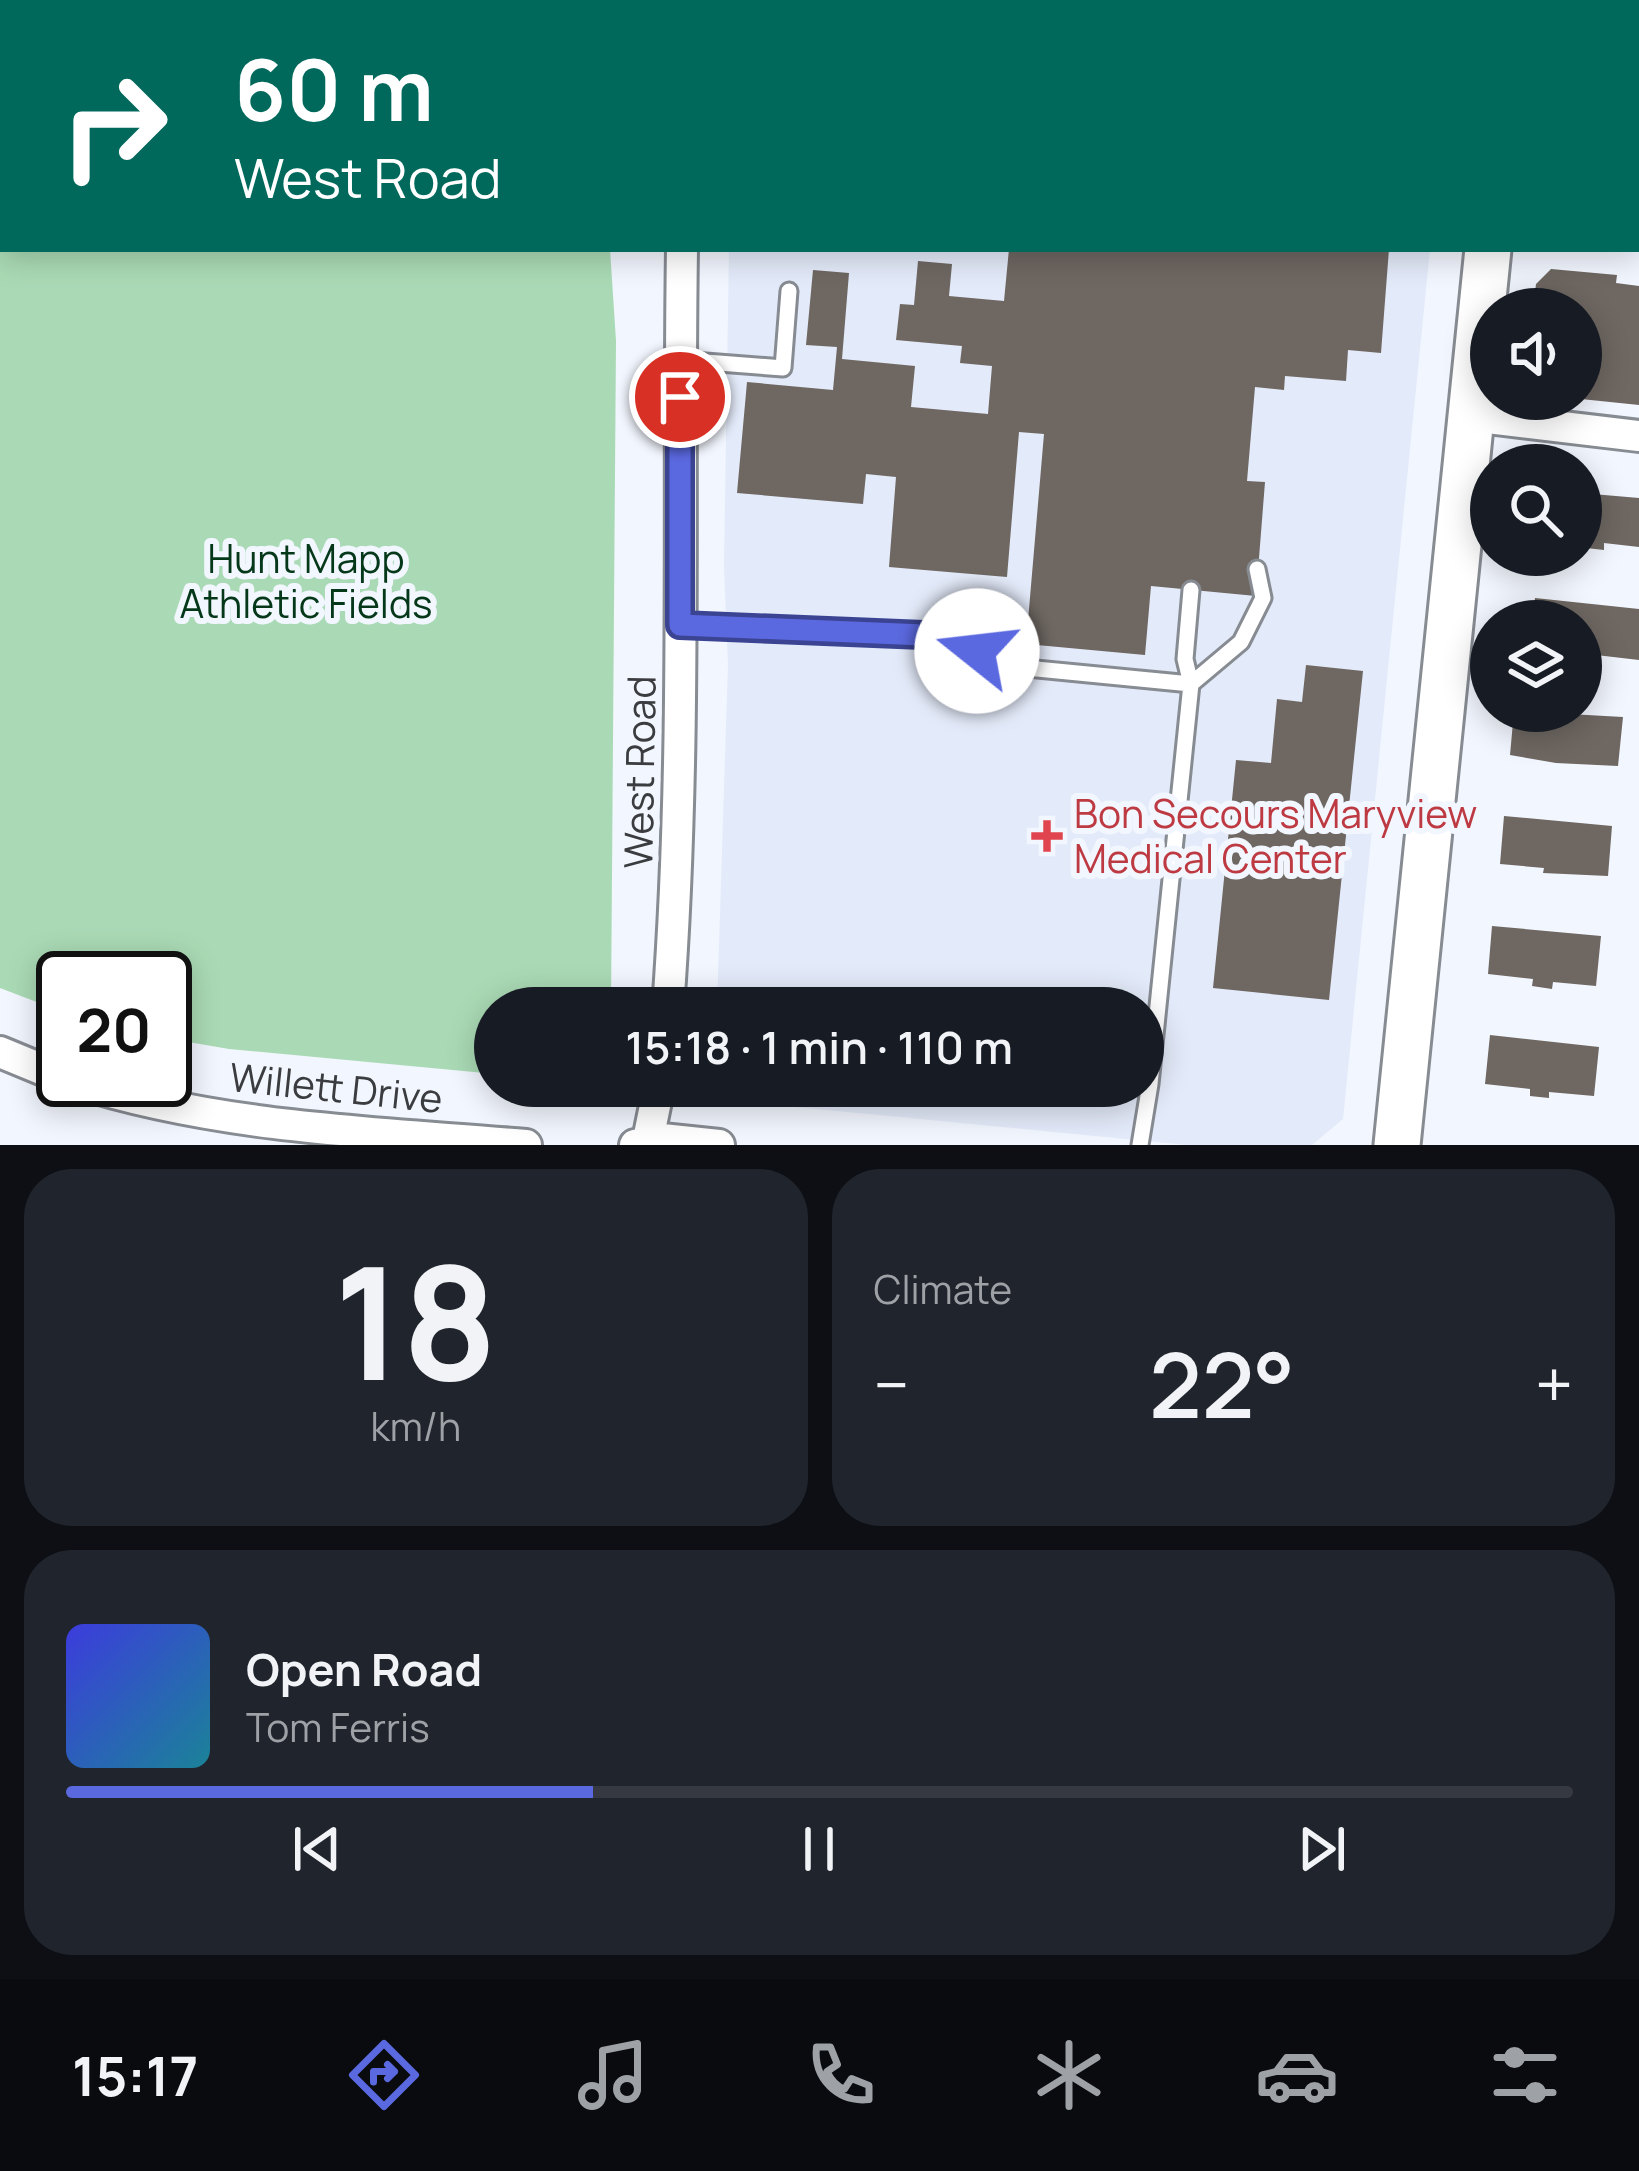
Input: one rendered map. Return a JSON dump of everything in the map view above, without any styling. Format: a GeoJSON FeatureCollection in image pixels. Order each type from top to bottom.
{"type":"FeatureCollection","features":[{"type":"Feature","properties":{"kind":"main road"},"geometry":{"type":"LineString","coordinates":[[1484,288],[1488,252]]}},
{"type":"Feature","properties":{"kind":"main road"},"geometry":{"type":"LineString","coordinates":[[1396,1145],[1471,420]]}},
{"type":"Feature","properties":{"kind":"street","name":"West Road"},"geometry":{"type":"LineString","coordinates":[[670,987],[678,874],[682,252]]}},
{"type":"Feature","properties":{"kind":"street"},"geometry":{"type":"LineString","coordinates":[[1505,420],[1639,436]]}},
{"type":"Feature","properties":{"kind":"street","name":"Willett Drive"},"geometry":{"type":"LineString","coordinates":[[0,1052],[36,1067]]}},
{"type":"Feature","properties":{"kind":"street","name":"Willett Drive"},"geometry":{"type":"LineString","coordinates":[[173,1107],[251,1121],[526,1145]]}},
{"type":"Feature","properties":{"kind":"street"},"geometry":{"type":"LineString","coordinates":[[644,1144],[654,1107]]}},
{"type":"Feature","properties":{"kind":"street"},"geometry":{"type":"LineString","coordinates":[[644,1144],[662,1139],[719,1145]]}},
{"type":"Feature","properties":{"kind":"lane"},"geometry":{"type":"LineString","coordinates":[[680,360],[783,368],[789,291]]}},
{"type":"Feature","properties":{"kind":"lane"},"geometry":{"type":"LineString","coordinates":[[680,625],[948,636],[1005,666],[1191,684],[1241,642],[1263,598],[1257,569]]}},
{"type":"Feature","properties":{"kind":"lane"},"geometry":{"type":"LineString","coordinates":[[1140,1145],[1154,1052],[1191,684],[1184,659],[1191,590]]}},
{"type":"Feature","properties":{"kind":"shaded area","name":"Bon Secours Maryview Medical Center"},"geometry":{"type":"Polygon","coordinates":[[[729,252],[1430,252],[1343,1119],[1312,1145],[1187,1145],[796,1107],[1164,1107],[1164,987],[718,987],[728,664],[724,567],[729,252]]]}},
{"type":"Feature","properties":{"kind":"green space","name":"Hunt Mapp Athletic Fields"},"geometry":{"type":"Polygon","coordinates":[[[0,252],[610,252],[616,341],[611,987],[474,987],[474,1072],[192,1043],[192,951],[36,951],[36,1002],[0,988],[0,252]]]}},
{"type":"Feature","properties":{"kind":"building"},"geometry":{"type":"Polygon","coordinates":[[[1009,252],[1389,252],[1381,353],[1348,350],[1346,381],[1285,376],[1284,390],[1255,387],[1247,481],[1265,482],[1256,596],[1151,586],[1145,655],[1026,644],[1044,434],[1019,432],[1007,577],[889,567],[896,477],[866,474],[863,504],[737,493],[747,382],[833,390],[837,347],[806,345],[813,270],[849,273],[842,359],[915,366],[911,407],[988,414],[992,366],[960,363],[962,346],[896,340],[900,304],[914,305],[918,261],[952,264],[949,296],[1004,301],[1009,252]]]}},
{"type":"Feature","properties":{"kind":"building"},"geometry":{"type":"Polygon","coordinates":[[[1551,269],[1617,275],[1616,283],[1639,286],[1639,405],[1602,401],[1602,288],[1536,288],[1551,269]]]}},
{"type":"Feature","properties":{"kind":"building"},"geometry":{"type":"Polygon","coordinates":[[[1602,495],[1639,498],[1639,547],[1604,543],[1604,550],[1602,495]]]}},
{"type":"Feature","properties":{"kind":"building"},"geometry":{"type":"Polygon","coordinates":[[[1602,605],[1639,609],[1639,660],[1602,656],[1602,605]]]}},
{"type":"Feature","properties":{"kind":"building"},"geometry":{"type":"Polygon","coordinates":[[[1306,665],[1363,671],[1329,1000],[1213,988],[1236,760],[1271,763],[1277,699],[1302,702],[1306,665]]]}},
{"type":"Feature","properties":{"kind":"building"},"geometry":{"type":"Polygon","coordinates":[[[1602,716],[1623,717],[1618,766],[1510,755],[1512,732],[1602,732],[1602,716]]]}},
{"type":"Feature","properties":{"kind":"building"},"geometry":{"type":"Polygon","coordinates":[[[1504,816],[1612,826],[1608,876],[1543,873],[1544,868],[1500,864],[1504,816]]]}},
{"type":"Feature","properties":{"kind":"building"},"geometry":{"type":"Polygon","coordinates":[[[1492,926],[1601,936],[1596,986],[1553,982],[1552,989],[1532,986],[1533,979],[1488,974],[1492,926]]]}},
{"type":"Feature","properties":{"kind":"building"},"geometry":{"type":"Polygon","coordinates":[[[1490,1035],[1599,1047],[1594,1096],[1549,1092],[1549,1098],[1530,1096],[1530,1089],[1485,1084],[1490,1035]]]}},
{"type":"Feature","properties":{"kind":"place","name":"Bon Secours Maryview Medical Center"},"geometry":{"type":"Point","coordinates":[1047,836]}},
{"type":"Feature","properties":{"kind":"route"},"geometry":{"type":"LineString","coordinates":[[680,397],[680,625],[948,636],[977,651]]}}]}
